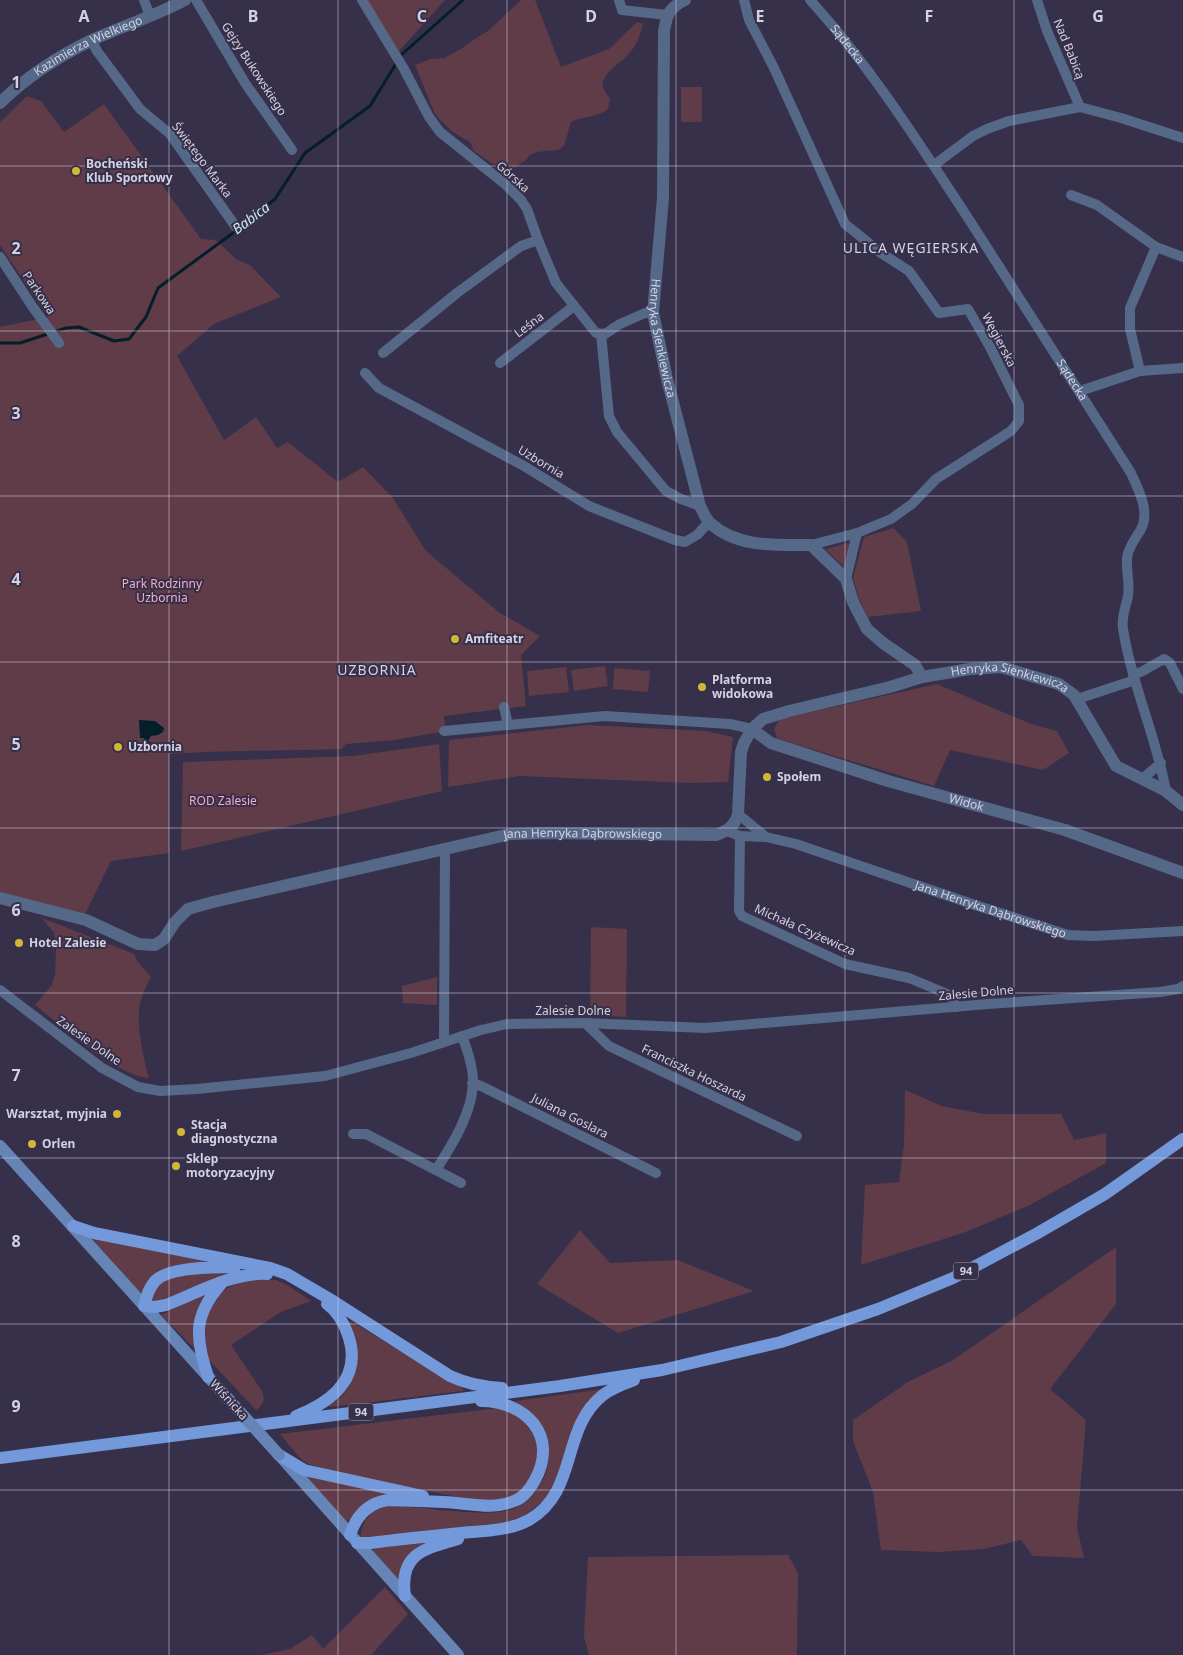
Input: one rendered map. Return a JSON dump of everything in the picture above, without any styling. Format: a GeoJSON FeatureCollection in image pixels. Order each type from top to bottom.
{"type":"FeatureCollection","features":[{"type":"Feature","properties":{"kind":"main road","name":"94"},"geometry":{"type":"LineString","coordinates":[[0,1458],[532,1390],[662,1370],[728,1356],[790,1339],[878,1309],[953,1278],[1036,1234],[1105,1194],[1183,1139]]}},
{"type":"Feature","properties":{"kind":"main road","name":"Wiśnicka"},"geometry":{"type":"LineString","coordinates":[[0,1146],[60,1209],[144,1306],[458,1655]]}},
{"type":"Feature","properties":{"kind":"main road"},"geometry":{"type":"LineString","coordinates":[[73,1226],[94,1233],[270,1268],[287,1274],[333,1301],[436,1368],[463,1382],[479,1386],[532,1390]]}},
{"type":"Feature","properties":{"kind":"main road"},"geometry":{"type":"LineString","coordinates":[[253,1266],[176,1272],[164,1276],[156,1280],[150,1288],[144,1306],[166,1306],[223,1282],[253,1273],[271,1274],[285,1279],[337,1312],[344,1324],[352,1351],[347,1378],[338,1391],[327,1401],[314,1409],[276,1424]]}},
{"type":"Feature","properties":{"kind":"main road"},"geometry":{"type":"LineString","coordinates":[[208,1377],[200,1352],[199,1324],[205,1306],[223,1282]]}},
{"type":"Feature","properties":{"kind":"main road"},"geometry":{"type":"LineString","coordinates":[[457,1503],[388,1500],[377,1502],[362,1513],[353,1527],[354,1539],[370,1543],[484,1531],[527,1521],[539,1513],[556,1494],[578,1430],[583,1419],[595,1403],[612,1389],[662,1370]]}},
{"type":"Feature","properties":{"kind":"main road"},"geometry":{"type":"LineString","coordinates":[[278,1455],[304,1470],[457,1503],[494,1506],[516,1500],[525,1494],[536,1478],[543,1458],[542,1441],[534,1423],[516,1408],[507,1404],[488,1401],[446,1401]]}},
{"type":"Feature","properties":{"kind":"main road"},"geometry":{"type":"LineString","coordinates":[[406,1596],[404,1574],[408,1565],[417,1555],[434,1546],[484,1531]]}},
{"type":"Feature","properties":{"kind":"street"},"geometry":{"type":"LineString","coordinates":[[144,0],[150,16]]}},
{"type":"Feature","properties":{"kind":"street","name":"Kazimierza Wielkiego"},"geometry":{"type":"LineString","coordinates":[[0,103],[42,69],[92,40],[185,0]]}},
{"type":"Feature","properties":{"kind":"street","name":"Gejzy Bukowskiego"},"geometry":{"type":"LineString","coordinates":[[196,0],[246,83],[292,150]]}},
{"type":"Feature","properties":{"kind":"street","name":"Górska"},"geometry":{"type":"LineString","coordinates":[[362,0],[399,61],[429,117],[440,132],[505,184],[521,200],[527,209],[556,283],[596,333],[601,334]]}},
{"type":"Feature","properties":{"kind":"street"},"geometry":{"type":"LineString","coordinates":[[618,0],[622,10],[667,15],[674,6],[685,0]]}},
{"type":"Feature","properties":{"kind":"street","name":"Węgierska"},"geometry":{"type":"LineString","coordinates":[[744,0],[749,20],[774,68],[845,224],[881,253],[909,271],[939,312],[968,309],[1019,405],[1019,421],[1011,431],[936,479],[912,504],[891,519],[858,533],[812,545]]}},
{"type":"Feature","properties":{"kind":"street","name":"Sądecka"},"geometry":{"type":"LineString","coordinates":[[810,0],[831,23],[866,68],[934,165],[1080,391],[1131,473],[1141,495],[1144,520],[1142,528],[1127,556],[1128,596],[1123,614],[1122,628],[1134,677],[1161,763],[1166,791]]}},
{"type":"Feature","properties":{"kind":"street","name":"Nad Babicą"},"geometry":{"type":"LineString","coordinates":[[1037,0],[1080,107]]}},
{"type":"Feature","properties":{"kind":"street","name":"Henryka Sienkiewicza"},"geometry":{"type":"LineString","coordinates":[[667,15],[664,31],[663,198],[652,313],[700,506],[709,522],[723,532],[746,542],[812,545]]}},
{"type":"Feature","properties":{"kind":"street","name":"Świętego Marka"},"geometry":{"type":"LineString","coordinates":[[92,40],[97,51],[140,109],[170,134],[236,227]]}},
{"type":"Feature","properties":{"kind":"street"},"geometry":{"type":"LineString","coordinates":[[934,165],[973,136],[987,129],[1009,121],[1080,107],[1183,138]]}},
{"type":"Feature","properties":{"kind":"street"},"geometry":{"type":"LineString","coordinates":[[1070,195],[1097,205],[1156,247],[1183,257]]}},
{"type":"Feature","properties":{"kind":"street"},"geometry":{"type":"LineString","coordinates":[[382,353],[457,293],[521,246],[538,240]]}},
{"type":"Feature","properties":{"kind":"street"},"geometry":{"type":"LineString","coordinates":[[1140,371],[1130,329],[1130,308],[1156,247]]}},
{"type":"Feature","properties":{"kind":"street","name":"Parkowa"},"geometry":{"type":"LineString","coordinates":[[0,257],[32,306],[58,341]]}},
{"type":"Feature","properties":{"kind":"street","name":"Leśna"},"geometry":{"type":"LineString","coordinates":[[500,363],[574,306]]}},
{"type":"Feature","properties":{"kind":"street"},"geometry":{"type":"LineString","coordinates":[[652,313],[645,313],[620,324],[605,334],[601,334],[609,416],[617,432],[666,491],[680,499],[700,506]]}},
{"type":"Feature","properties":{"kind":"street"},"geometry":{"type":"LineString","coordinates":[[1080,391],[1140,371],[1183,368]]}},
{"type":"Feature","properties":{"kind":"street","name":"Uzbornia"},"geometry":{"type":"LineString","coordinates":[[365,373],[379,388],[524,466],[589,506],[675,540],[685,542],[698,535],[709,522]]}},
{"type":"Feature","properties":{"kind":"street"},"geometry":{"type":"LineString","coordinates":[[846,579],[858,533]]}},
{"type":"Feature","properties":{"kind":"street"},"geometry":{"type":"LineString","coordinates":[[812,545],[846,579],[853,602],[867,629],[883,643],[915,665],[922,677]]}},
{"type":"Feature","properties":{"kind":"street"},"geometry":{"type":"LineString","coordinates":[[1077,700],[1134,677],[1164,659],[1170,663],[1183,689]]}},
{"type":"Feature","properties":{"kind":"street","name":"Henryka Sienkiewicza"},"geometry":{"type":"LineString","coordinates":[[752,729],[763,719],[789,711],[890,687],[922,677],[970,669],[1001,667],[1059,684],[1074,695],[1116,766],[1166,791]]}},
{"type":"Feature","properties":{"kind":"street"},"geometry":{"type":"LineString","coordinates":[[504,707],[508,726]]}},
{"type":"Feature","properties":{"kind":"street"},"geometry":{"type":"LineString","coordinates":[[444,731],[605,716],[730,724],[752,729],[744,742],[741,752],[738,814],[736,821],[727,831]]}},
{"type":"Feature","properties":{"kind":"street","name":"Widok"},"geometry":{"type":"LineString","coordinates":[[752,729],[771,743],[888,781],[1065,830],[1183,873]]}},
{"type":"Feature","properties":{"kind":"street"},"geometry":{"type":"LineString","coordinates":[[1142,779],[1161,763]]}},
{"type":"Feature","properties":{"kind":"street"},"geometry":{"type":"LineString","coordinates":[[1166,791],[1183,805]]}},
{"type":"Feature","properties":{"kind":"street"},"geometry":{"type":"LineString","coordinates":[[738,814],[766,837]]}},
{"type":"Feature","properties":{"kind":"street","name":"Jana Henryka Dąbrowskiego"},"geometry":{"type":"LineString","coordinates":[[0,898],[86,920],[138,944],[155,945],[164,938],[175,922],[188,909],[222,899],[510,834],[716,835],[727,831],[740,836],[766,837],[796,844],[1068,935],[1094,936],[1183,931]]}},
{"type":"Feature","properties":{"kind":"street","name":"Michała Czyżewicza"},"geometry":{"type":"LineString","coordinates":[[740,836],[739,911],[742,916],[845,964],[909,978],[945,993],[955,1002],[956,1007]]}},
{"type":"Feature","properties":{"kind":"street"},"geometry":{"type":"LineString","coordinates":[[444,848],[444,1041]]}},
{"type":"Feature","properties":{"kind":"street","name":"Zalesie Dolne"},"geometry":{"type":"LineString","coordinates":[[0,990],[102,1068],[138,1087],[160,1090],[197,1089],[324,1076],[411,1053],[444,1041],[507,1024],[585,1023],[705,1028],[1160,992],[1178,989],[1183,986]]}},
{"type":"Feature","properties":{"kind":"street","name":"Franciszka Hoszarda"},"geometry":{"type":"LineString","coordinates":[[585,1023],[609,1046],[797,1136]]}},
{"type":"Feature","properties":{"kind":"street"},"geometry":{"type":"LineString","coordinates":[[436,1170],[463,1122],[472,1094],[468,1056],[462,1036]]}},
{"type":"Feature","properties":{"kind":"street","name":"Juliana Goslara"},"geometry":{"type":"LineString","coordinates":[[472,1083],[482,1086],[656,1174]]}},
{"type":"Feature","properties":{"kind":"street"},"geometry":{"type":"LineString","coordinates":[[353,1134],[366,1134],[461,1183]]}},
{"type":"Feature","properties":{"kind":"green space"},"geometry":{"type":"Polygon","coordinates":[[[364,0],[445,0],[399,51],[364,0]]]}},
{"type":"Feature","properties":{"kind":"green space"},"geometry":{"type":"Polygon","coordinates":[[[521,0],[535,0],[561,67],[609,49],[637,22],[643,24],[633,49],[610,71],[603,82],[604,89],[610,99],[608,109],[599,114],[571,122],[564,146],[558,150],[537,152],[530,155],[511,170],[491,163],[474,151],[470,142],[453,132],[439,119],[434,112],[415,65],[431,59],[444,58],[461,49],[488,31],[521,0]]]}},
{"type":"Feature","properties":{"kind":"green space"},"geometry":{"type":"Polygon","coordinates":[[[681,87],[702,87],[702,122],[681,122],[681,87]]]}},
{"type":"Feature","properties":{"kind":"green space","name":"Park Rodzinny Uzbornia"},"geometry":{"type":"Polygon","coordinates":[[[27,96],[41,101],[64,132],[104,104],[201,239],[216,240],[236,259],[250,265],[281,297],[214,324],[177,356],[224,440],[256,417],[277,448],[288,442],[338,482],[363,467],[393,498],[426,551],[500,613],[540,636],[521,655],[526,706],[444,716],[446,731],[395,740],[346,744],[341,749],[169,754],[169,853],[111,861],[85,914],[0,894],[0,327],[48,317],[0,245],[0,122],[27,96]]]}},
{"type":"Feature","properties":{"kind":"green space"},"geometry":{"type":"Polygon","coordinates":[[[893,528],[907,542],[921,611],[868,617],[859,599],[853,578],[864,537],[893,528]]]}},
{"type":"Feature","properties":{"kind":"green space"},"geometry":{"type":"Polygon","coordinates":[[[847,543],[849,545],[845,565],[843,566],[826,550],[847,543]]]}},
{"type":"Feature","properties":{"kind":"green space"},"geometry":{"type":"Polygon","coordinates":[[[605,666],[608,686],[574,691],[571,670],[605,666]]]}},
{"type":"Feature","properties":{"kind":"green space"},"geometry":{"type":"Polygon","coordinates":[[[566,667],[569,692],[529,696],[527,671],[566,667]]]}},
{"type":"Feature","properties":{"kind":"green space"},"geometry":{"type":"Polygon","coordinates":[[[614,668],[650,671],[648,692],[613,689],[614,668]]]}},
{"type":"Feature","properties":{"kind":"green space"},"geometry":{"type":"Polygon","coordinates":[[[937,684],[1031,724],[1057,731],[1069,753],[1043,770],[950,750],[934,786],[785,741],[777,738],[774,730],[780,719],[937,684]]]}},
{"type":"Feature","properties":{"kind":"green space"},"geometry":{"type":"Polygon","coordinates":[[[588,725],[706,731],[733,737],[728,782],[690,783],[519,776],[448,787],[449,740],[588,725]]]}},
{"type":"Feature","properties":{"kind":"green space","name":"ROD Zalesie"},"geometry":{"type":"Polygon","coordinates":[[[439,744],[442,791],[181,851],[183,762],[353,756],[439,744]]]}},
{"type":"Feature","properties":{"kind":"green space"},"geometry":{"type":"Polygon","coordinates":[[[42,918],[134,954],[137,961],[151,977],[142,997],[139,1012],[144,1061],[149,1078],[121,1069],[106,1060],[35,1005],[52,985],[55,974],[56,950],[54,933],[42,918]]]}},
{"type":"Feature","properties":{"kind":"green space"},"geometry":{"type":"Polygon","coordinates":[[[591,927],[627,929],[626,1017],[590,1015],[591,927]]]}},
{"type":"Feature","properties":{"kind":"green space"},"geometry":{"type":"Polygon","coordinates":[[[437,977],[437,1005],[403,1003],[402,986],[437,977]]]}},
{"type":"Feature","properties":{"kind":"green space"},"geometry":{"type":"Polygon","coordinates":[[[905,1090],[942,1106],[983,1114],[1061,1114],[1074,1140],[1106,1133],[1106,1163],[1030,1205],[963,1233],[861,1265],[865,1185],[899,1182],[904,1145],[905,1090]]]}},
{"type":"Feature","properties":{"kind":"green space"},"geometry":{"type":"Polygon","coordinates":[[[580,1230],[610,1263],[678,1260],[754,1291],[618,1333],[537,1284],[580,1230]]]}},
{"type":"Feature","properties":{"kind":"green space"},"geometry":{"type":"Polygon","coordinates":[[[92,1238],[219,1263],[184,1266],[142,1294],[92,1238]]]}},
{"type":"Feature","properties":{"kind":"green space"},"geometry":{"type":"Polygon","coordinates":[[[1116,1247],[1116,1304],[1050,1389],[1086,1420],[1077,1527],[1084,1558],[1033,1556],[1021,1540],[984,1549],[938,1552],[881,1550],[873,1492],[853,1441],[853,1420],[908,1382],[953,1360],[1116,1247]]]}},
{"type":"Feature","properties":{"kind":"green space"},"geometry":{"type":"Polygon","coordinates":[[[234,1272],[234,1274],[151,1304],[154,1289],[168,1279],[191,1274],[234,1272]]]}},
{"type":"Feature","properties":{"kind":"green space"},"geometry":{"type":"Polygon","coordinates":[[[258,1279],[276,1280],[289,1286],[311,1301],[281,1312],[231,1345],[262,1391],[263,1402],[256,1410],[209,1360],[204,1337],[208,1314],[221,1293],[233,1284],[258,1279]]]}},
{"type":"Feature","properties":{"kind":"green space"},"geometry":{"type":"Polygon","coordinates":[[[211,1291],[196,1347],[193,1347],[161,1315],[211,1291]]]}},
{"type":"Feature","properties":{"kind":"green space"},"geometry":{"type":"Polygon","coordinates":[[[351,1321],[446,1380],[463,1388],[463,1391],[330,1407],[329,1405],[342,1396],[351,1380],[353,1362],[348,1324],[351,1321]]]}},
{"type":"Feature","properties":{"kind":"green space"},"geometry":{"type":"Polygon","coordinates":[[[603,1389],[546,1498],[525,1516],[508,1522],[373,1538],[361,1537],[362,1528],[369,1516],[377,1510],[388,1506],[485,1513],[506,1511],[527,1501],[535,1493],[547,1470],[549,1451],[543,1438],[516,1404],[516,1401],[603,1389]]]}},
{"type":"Feature","properties":{"kind":"green space"},"geometry":{"type":"Polygon","coordinates":[[[498,1408],[512,1413],[523,1421],[533,1434],[537,1445],[537,1467],[523,1491],[504,1501],[473,1500],[318,1467],[306,1463],[280,1434],[498,1408]]]}},
{"type":"Feature","properties":{"kind":"green space"},"geometry":{"type":"Polygon","coordinates":[[[305,1476],[424,1499],[396,1496],[375,1498],[364,1504],[347,1522],[305,1476]]]}},
{"type":"Feature","properties":{"kind":"green space"},"geometry":{"type":"Polygon","coordinates":[[[450,1538],[429,1543],[399,1582],[373,1551],[376,1547],[450,1538]]]}},
{"type":"Feature","properties":{"kind":"green space"},"geometry":{"type":"Polygon","coordinates":[[[788,1555],[798,1573],[797,1655],[589,1655],[584,1637],[588,1557],[788,1555]]]}},
{"type":"Feature","properties":{"kind":"green space"},"geometry":{"type":"Polygon","coordinates":[[[385,1587],[408,1614],[371,1655],[262,1655],[290,1649],[312,1635],[323,1649],[385,1587]]]}},
{"type":"Feature","properties":{"kind":"water"},"geometry":{"type":"Polygon","coordinates":[[[139,720],[155,721],[164,728],[163,732],[151,736],[148,741],[152,743],[156,752],[147,752],[144,738],[140,738],[139,720]]]}},
{"type":"Feature","properties":{"kind":"waterway","name":"Babica"},"geometry":{"type":"LineString","coordinates":[[400,56],[463,0]]}},
{"type":"Feature","properties":{"kind":"waterway","name":"Babica"},"geometry":{"type":"LineString","coordinates":[[0,343],[20,343],[66,328],[79,327],[114,341],[129,339],[146,317],[158,288],[233,233],[275,199],[305,153],[370,106],[397,62]]}},
{"type":"Feature","properties":{"kind":"place","name":"Bocheński Klub Sportowy"},"geometry":{"type":"Point","coordinates":[76,171]}},
{"type":"Feature","properties":{"kind":"place","name":"Amfiteatr"},"geometry":{"type":"Point","coordinates":[455,639]}},
{"type":"Feature","properties":{"kind":"place","name":"Platforma widokowa"},"geometry":{"type":"Point","coordinates":[702,687]}},
{"type":"Feature","properties":{"kind":"place","name":"Uzbornia"},"geometry":{"type":"Point","coordinates":[118,747]}},
{"type":"Feature","properties":{"kind":"place","name":"Społem"},"geometry":{"type":"Point","coordinates":[767,777]}},
{"type":"Feature","properties":{"kind":"place","name":"Hotel Zalesie"},"geometry":{"type":"Point","coordinates":[19,943]}},
{"type":"Feature","properties":{"kind":"place","name":"Warsztat, myjnia"},"geometry":{"type":"Point","coordinates":[117,1114]}},
{"type":"Feature","properties":{"kind":"place","name":"Stacja diagnostyczna"},"geometry":{"type":"Point","coordinates":[181,1132]}},
{"type":"Feature","properties":{"kind":"place","name":"Orlen"},"geometry":{"type":"Point","coordinates":[32,1144]}},
{"type":"Feature","properties":{"kind":"place","name":"Sklep motoryzacyjny"},"geometry":{"type":"Point","coordinates":[176,1166]}},
{"type":"Feature","properties":{"kind":"district","name":"ULICA WĘGIERSKA"},"geometry":{"type":"Point","coordinates":[911,248]}},
{"type":"Feature","properties":{"kind":"district","name":"UZBORNIA"},"geometry":{"type":"Point","coordinates":[377,670]}}]}
